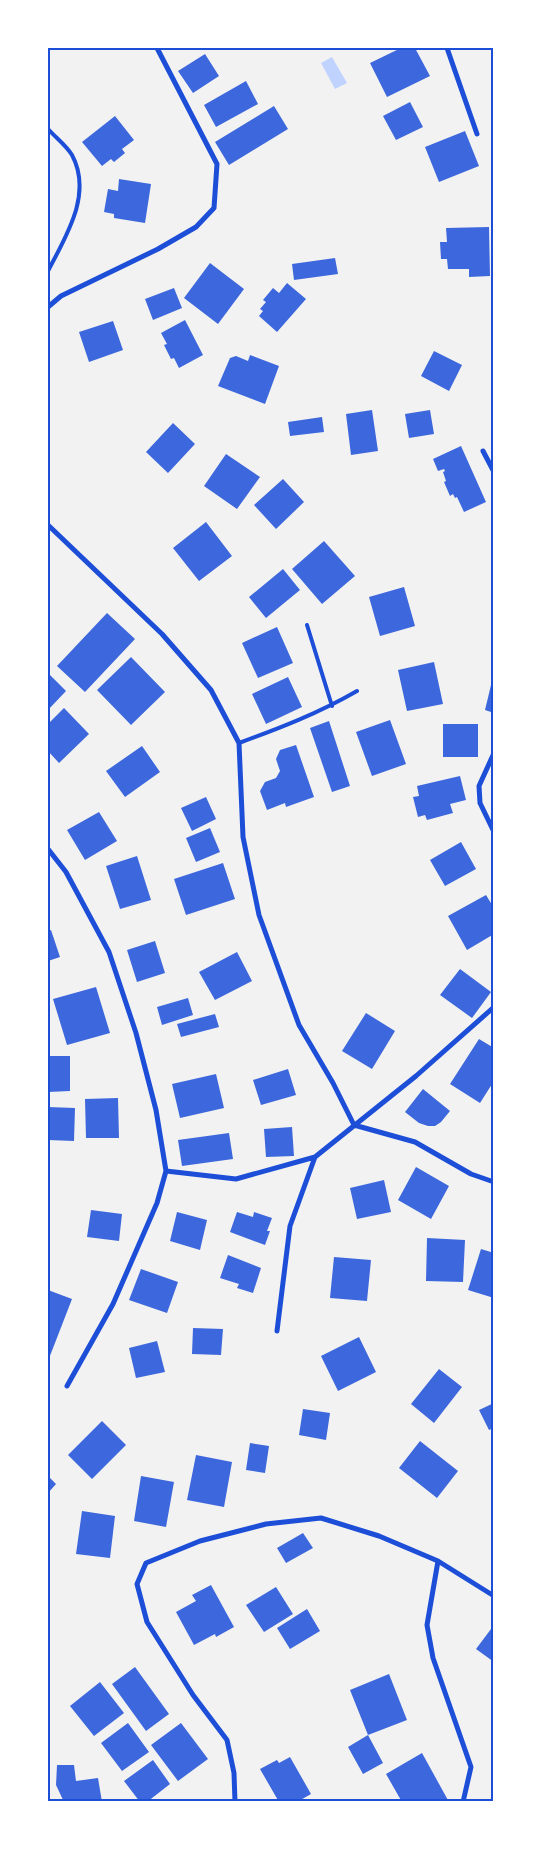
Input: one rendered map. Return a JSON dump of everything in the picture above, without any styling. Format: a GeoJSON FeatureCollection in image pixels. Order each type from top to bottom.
{"type":"FeatureCollection","features":[{"type":"Feature","properties":{"kind":"street"},"geometry":{"type":"LineString","coordinates":[[48,307],[60,296],[158,249],[196,227],[214,208],[217,164],[157,48]]}},
{"type":"Feature","properties":{"kind":"street"},"geometry":{"type":"LineString","coordinates":[[448,48],[477,134]]}},
{"type":"Feature","properties":{"kind":"street"},"geometry":{"type":"LineString","coordinates":[[484,450],[494,472]]}},
{"type":"Feature","properties":{"kind":"street"},"geometry":{"type":"LineString","coordinates":[[48,525],[115,588],[174,648],[211,690],[239,743],[243,837],[259,915],[299,1025],[333,1083],[354,1125],[415,1142],[471,1174],[494,1182]]}},
{"type":"Feature","properties":{"kind":"street"},"geometry":{"type":"LineString","coordinates":[[494,753],[479,786],[480,803],[494,832]]}},
{"type":"Feature","properties":{"kind":"street"},"geometry":{"type":"LineString","coordinates":[[48,849],[66,872],[109,952],[136,1033],[156,1110],[166,1171],[158,1203],[113,1304],[67,1386]]}},
{"type":"Feature","properties":{"kind":"street"},"geometry":{"type":"LineString","coordinates":[[166,1171],[236,1179],[315,1157],[416,1076],[494,1007]]}},
{"type":"Feature","properties":{"kind":"street"},"geometry":{"type":"LineString","coordinates":[[277,1331],[290,1226],[315,1157]]}},
{"type":"Feature","properties":{"kind":"street"},"geometry":{"type":"LineString","coordinates":[[235,1802],[234,1772],[227,1740],[193,1696],[147,1622],[138,1584],[146,1563],[200,1541],[266,1524],[321,1518],[380,1536],[438,1561],[494,1596]]}},
{"type":"Feature","properties":{"kind":"street"},"geometry":{"type":"LineString","coordinates":[[438,1561],[427,1625],[433,1658],[471,1767],[462,1802]]}},
{"type":"Feature","properties":{"kind":"lane"},"geometry":{"type":"LineString","coordinates":[[48,129],[71,153],[80,174],[79,197],[70,230],[48,270]]}},
{"type":"Feature","properties":{"kind":"lane"},"geometry":{"type":"LineString","coordinates":[[307,625],[332,706]]}},
{"type":"Feature","properties":{"kind":"lane"},"geometry":{"type":"LineString","coordinates":[[239,743],[332,706],[357,691]]}},
{"type":"Feature","properties":{"kind":"water"},"geometry":{"type":"Polygon","coordinates":[[[332,57],[347,83],[335,89],[321,63],[332,57]]]}},
{"type":"Feature","properties":{"kind":"building"},"geometry":{"type":"Polygon","coordinates":[[[401,48],[415,48],[430,76],[387,97],[370,63],[401,48]]]}},
{"type":"Feature","properties":{"kind":"building"},"geometry":{"type":"Polygon","coordinates":[[[205,54],[219,76],[193,93],[178,71],[205,54]]]}},
{"type":"Feature","properties":{"kind":"building"},"geometry":{"type":"Polygon","coordinates":[[[246,81],[258,104],[216,127],[204,105],[246,81]]]}},
{"type":"Feature","properties":{"kind":"building"},"geometry":{"type":"Polygon","coordinates":[[[410,102],[423,127],[396,140],[383,116],[410,102]]]}},
{"type":"Feature","properties":{"kind":"building"},"geometry":{"type":"Polygon","coordinates":[[[274,106],[288,129],[229,165],[215,142],[274,106]]]}},
{"type":"Feature","properties":{"kind":"building"},"geometry":{"type":"Polygon","coordinates":[[[115,116],[134,140],[122,149],[125,153],[114,162],[111,159],[102,166],[82,142],[115,116]]]}},
{"type":"Feature","properties":{"kind":"building"},"geometry":{"type":"Polygon","coordinates":[[[465,131],[479,166],[439,182],[425,147],[465,131]]]}},
{"type":"Feature","properties":{"kind":"building"},"geometry":{"type":"Polygon","coordinates":[[[119,179],[151,184],[145,223],[114,218],[114,214],[104,212],[108,189],[118,191],[119,179]]]}},
{"type":"Feature","properties":{"kind":"building"},"geometry":{"type":"Polygon","coordinates":[[[489,227],[490,276],[469,277],[469,269],[448,269],[447,259],[441,259],[440,242],[447,242],[446,228],[489,227]]]}},
{"type":"Feature","properties":{"kind":"building"},"geometry":{"type":"Polygon","coordinates":[[[335,258],[338,274],[294,280],[292,264],[335,258]]]}},
{"type":"Feature","properties":{"kind":"building"},"geometry":{"type":"Polygon","coordinates":[[[210,263],[244,289],[218,324],[184,298],[210,263]]]}},
{"type":"Feature","properties":{"kind":"building"},"geometry":{"type":"Polygon","coordinates":[[[287,283],[306,299],[277,332],[259,316],[263,311],[260,309],[266,302],[263,300],[273,288],[279,293],[287,283]]]}},
{"type":"Feature","properties":{"kind":"building"},"geometry":{"type":"Polygon","coordinates":[[[174,288],[182,308],[153,320],[145,299],[174,288]]]}},
{"type":"Feature","properties":{"kind":"building"},"geometry":{"type":"Polygon","coordinates":[[[185,320],[203,355],[179,368],[174,358],[171,359],[164,345],[167,344],[161,333],[185,320]]]}},
{"type":"Feature","properties":{"kind":"building"},"geometry":{"type":"Polygon","coordinates":[[[113,321],[123,350],[89,362],[79,332],[113,321]]]}},
{"type":"Feature","properties":{"kind":"building"},"geometry":{"type":"Polygon","coordinates":[[[434,351],[462,365],[449,391],[421,376],[434,351]]]}},
{"type":"Feature","properties":{"kind":"building"},"geometry":{"type":"Polygon","coordinates":[[[250,355],[279,366],[265,404],[218,386],[230,358],[236,356],[248,361],[250,355]]]}},
{"type":"Feature","properties":{"kind":"building"},"geometry":{"type":"Polygon","coordinates":[[[372,410],[378,451],[351,455],[346,414],[372,410]]]}},
{"type":"Feature","properties":{"kind":"building"},"geometry":{"type":"Polygon","coordinates":[[[430,410],[434,434],[409,438],[405,414],[430,410]]]}},
{"type":"Feature","properties":{"kind":"building"},"geometry":{"type":"Polygon","coordinates":[[[322,417],[324,432],[290,436],[288,422],[322,417]]]}},
{"type":"Feature","properties":{"kind":"building"},"geometry":{"type":"Polygon","coordinates":[[[173,423],[195,444],[168,473],[146,452],[173,423]]]}},
{"type":"Feature","properties":{"kind":"building"},"geometry":{"type":"Polygon","coordinates":[[[461,446],[486,502],[464,512],[457,497],[455,498],[453,494],[450,496],[444,482],[446,481],[444,469],[438,471],[433,459],[461,446]]]}},
{"type":"Feature","properties":{"kind":"building"},"geometry":{"type":"Polygon","coordinates":[[[226,454],[260,477],[237,509],[204,486],[226,454]]]}},
{"type":"Feature","properties":{"kind":"building"},"geometry":{"type":"Polygon","coordinates":[[[283,479],[304,502],[276,529],[254,505],[283,479]]]}},
{"type":"Feature","properties":{"kind":"building"},"geometry":{"type":"Polygon","coordinates":[[[206,522],[232,556],[199,581],[173,548],[206,522]]]}},
{"type":"Feature","properties":{"kind":"building"},"geometry":{"type":"Polygon","coordinates":[[[324,541],[355,576],[322,604],[292,569],[324,541]]]}},
{"type":"Feature","properties":{"kind":"building"},"geometry":{"type":"Polygon","coordinates":[[[283,569],[300,590],[266,618],[249,597],[283,569]]]}},
{"type":"Feature","properties":{"kind":"building"},"geometry":{"type":"Polygon","coordinates":[[[404,587],[415,626],[380,636],[369,597],[404,587]]]}},
{"type":"Feature","properties":{"kind":"building"},"geometry":{"type":"Polygon","coordinates":[[[107,613],[135,639],[85,692],[57,666],[107,613]]]}},
{"type":"Feature","properties":{"kind":"building"},"geometry":{"type":"Polygon","coordinates":[[[277,627],[293,663],[258,678],[242,643],[277,627]]]}},
{"type":"Feature","properties":{"kind":"building"},"geometry":{"type":"Polygon","coordinates":[[[131,657],[165,692],[131,725],[97,690],[131,657]]]}},
{"type":"Feature","properties":{"kind":"building"},"geometry":{"type":"Polygon","coordinates":[[[434,662],[443,704],[407,711],[398,670],[434,662]]]}},
{"type":"Feature","properties":{"kind":"building"},"geometry":{"type":"Polygon","coordinates":[[[48,673],[66,691],[48,710],[48,673]]]}},
{"type":"Feature","properties":{"kind":"building"},"geometry":{"type":"Polygon","coordinates":[[[288,677],[302,707],[266,724],[252,694],[288,677]]]}},
{"type":"Feature","properties":{"kind":"building"},"geometry":{"type":"Polygon","coordinates":[[[491,685],[494,686],[494,713],[485,710],[491,685]]]}},
{"type":"Feature","properties":{"kind":"building"},"geometry":{"type":"Polygon","coordinates":[[[64,708],[89,734],[59,763],[48,751],[48,724],[64,708]]]}},
{"type":"Feature","properties":{"kind":"building"},"geometry":{"type":"Polygon","coordinates":[[[390,720],[406,764],[372,776],[356,732],[390,720]]]}},
{"type":"Feature","properties":{"kind":"building"},"geometry":{"type":"Polygon","coordinates":[[[329,721],[350,786],[332,792],[310,728],[329,721]]]}},
{"type":"Feature","properties":{"kind":"building"},"geometry":{"type":"Polygon","coordinates":[[[443,724],[478,724],[478,757],[443,757],[443,724]]]}},
{"type":"Feature","properties":{"kind":"building"},"geometry":{"type":"Polygon","coordinates":[[[296,745],[314,797],[286,807],[285,803],[267,810],[260,791],[265,782],[276,778],[280,771],[276,759],[280,750],[296,745]]]}},
{"type":"Feature","properties":{"kind":"building"},"geometry":{"type":"Polygon","coordinates":[[[142,746],[160,772],[125,797],[106,771],[142,746]]]}},
{"type":"Feature","properties":{"kind":"building"},"geometry":{"type":"Polygon","coordinates":[[[460,776],[466,800],[450,804],[453,813],[427,820],[425,815],[418,817],[413,797],[419,796],[417,786],[460,776]]]}},
{"type":"Feature","properties":{"kind":"building"},"geometry":{"type":"Polygon","coordinates":[[[206,797],[216,819],[192,831],[181,808],[206,797]]]}},
{"type":"Feature","properties":{"kind":"building"},"geometry":{"type":"Polygon","coordinates":[[[99,812],[117,841],[85,860],[67,830],[99,812]]]}},
{"type":"Feature","properties":{"kind":"building"},"geometry":{"type":"Polygon","coordinates":[[[210,828],[220,852],[196,862],[186,838],[210,828]]]}},
{"type":"Feature","properties":{"kind":"building"},"geometry":{"type":"Polygon","coordinates":[[[461,842],[476,869],[445,886],[430,860],[461,842]]]}},
{"type":"Feature","properties":{"kind":"building"},"geometry":{"type":"Polygon","coordinates":[[[137,856],[151,900],[120,909],[106,866],[137,856]]]}},
{"type":"Feature","properties":{"kind":"building"},"geometry":{"type":"Polygon","coordinates":[[[223,863],[235,899],[186,915],[174,879],[223,863]]]}},
{"type":"Feature","properties":{"kind":"building"},"geometry":{"type":"Polygon","coordinates":[[[486,895],[494,908],[494,934],[467,950],[448,916],[486,895]]]}},
{"type":"Feature","properties":{"kind":"building"},"geometry":{"type":"Polygon","coordinates":[[[51,930],[60,957],[48,961],[48,931],[51,930]]]}},
{"type":"Feature","properties":{"kind":"building"},"geometry":{"type":"Polygon","coordinates":[[[155,941],[165,973],[137,982],[127,950],[155,941]]]}},
{"type":"Feature","properties":{"kind":"building"},"geometry":{"type":"Polygon","coordinates":[[[237,952],[252,981],[215,1000],[199,972],[237,952]]]}},
{"type":"Feature","properties":{"kind":"building"},"geometry":{"type":"Polygon","coordinates":[[[460,969],[491,992],[472,1018],[440,995],[460,969]]]}},
{"type":"Feature","properties":{"kind":"building"},"geometry":{"type":"Polygon","coordinates":[[[96,987],[110,1033],[67,1045],[53,999],[96,987]]]}},
{"type":"Feature","properties":{"kind":"building"},"geometry":{"type":"Polygon","coordinates":[[[188,998],[193,1015],[162,1025],[157,1007],[188,998]]]}},
{"type":"Feature","properties":{"kind":"building"},"geometry":{"type":"Polygon","coordinates":[[[366,1013],[395,1031],[372,1069],[342,1051],[366,1013]]]}},
{"type":"Feature","properties":{"kind":"building"},"geometry":{"type":"Polygon","coordinates":[[[215,1014],[219,1027],[181,1037],[177,1024],[215,1014]]]}},
{"type":"Feature","properties":{"kind":"building"},"geometry":{"type":"Polygon","coordinates":[[[479,1039],[494,1048],[494,1081],[480,1103],[450,1084],[479,1039]]]}},
{"type":"Feature","properties":{"kind":"building"},"geometry":{"type":"Polygon","coordinates":[[[48,1056],[70,1056],[70,1091],[48,1092],[48,1056]]]}},
{"type":"Feature","properties":{"kind":"building"},"geometry":{"type":"Polygon","coordinates":[[[288,1069],[296,1095],[261,1105],[253,1080],[288,1069]]]}},
{"type":"Feature","properties":{"kind":"building"},"geometry":{"type":"Polygon","coordinates":[[[216,1074],[224,1108],[180,1118],[172,1084],[216,1074]]]}},
{"type":"Feature","properties":{"kind":"building"},"geometry":{"type":"Polygon","coordinates":[[[423,1089],[450,1111],[435,1126],[419,1123],[405,1112],[423,1089]]]}},
{"type":"Feature","properties":{"kind":"building"},"geometry":{"type":"Polygon","coordinates":[[[118,1098],[119,1138],[86,1138],[85,1099],[118,1098]]]}},
{"type":"Feature","properties":{"kind":"building"},"geometry":{"type":"Polygon","coordinates":[[[48,1107],[75,1108],[74,1141],[48,1140],[48,1107]]]}},
{"type":"Feature","properties":{"kind":"building"},"geometry":{"type":"Polygon","coordinates":[[[292,1127],[294,1156],[266,1157],[264,1129],[292,1127]]]}},
{"type":"Feature","properties":{"kind":"building"},"geometry":{"type":"Polygon","coordinates":[[[229,1133],[233,1159],[182,1166],[178,1140],[229,1133]]]}},
{"type":"Feature","properties":{"kind":"building"},"geometry":{"type":"Polygon","coordinates":[[[416,1167],[449,1186],[431,1219],[398,1200],[416,1167]]]}},
{"type":"Feature","properties":{"kind":"building"},"geometry":{"type":"Polygon","coordinates":[[[384,1180],[391,1212],[357,1219],[350,1188],[384,1180]]]}},
{"type":"Feature","properties":{"kind":"building"},"geometry":{"type":"Polygon","coordinates":[[[91,1210],[122,1214],[119,1241],[87,1237],[91,1210]]]}},
{"type":"Feature","properties":{"kind":"building"},"geometry":{"type":"Polygon","coordinates":[[[177,1212],[207,1220],[200,1250],[170,1241],[177,1212]]]}},
{"type":"Feature","properties":{"kind":"building"},"geometry":{"type":"Polygon","coordinates":[[[237,1212],[253,1217],[254,1212],[272,1218],[267,1231],[270,1231],[265,1245],[230,1232],[237,1212]]]}},
{"type":"Feature","properties":{"kind":"building"},"geometry":{"type":"Polygon","coordinates":[[[427,1238],[465,1240],[463,1282],[426,1281],[427,1238]]]}},
{"type":"Feature","properties":{"kind":"building"},"geometry":{"type":"Polygon","coordinates":[[[481,1249],[494,1253],[494,1298],[468,1290],[481,1249]]]}},
{"type":"Feature","properties":{"kind":"building"},"geometry":{"type":"Polygon","coordinates":[[[228,1255],[261,1268],[253,1293],[237,1288],[239,1284],[220,1278],[228,1255]]]}},
{"type":"Feature","properties":{"kind":"building"},"geometry":{"type":"Polygon","coordinates":[[[334,1257],[371,1260],[367,1301],[330,1298],[334,1257]]]}},
{"type":"Feature","properties":{"kind":"building"},"geometry":{"type":"Polygon","coordinates":[[[141,1269],[178,1282],[167,1313],[129,1300],[141,1269]]]}},
{"type":"Feature","properties":{"kind":"building"},"geometry":{"type":"Polygon","coordinates":[[[48,1290],[72,1299],[48,1361],[48,1290]]]}},
{"type":"Feature","properties":{"kind":"building"},"geometry":{"type":"Polygon","coordinates":[[[193,1328],[223,1329],[221,1355],[192,1354],[193,1328]]]}},
{"type":"Feature","properties":{"kind":"building"},"geometry":{"type":"Polygon","coordinates":[[[359,1337],[376,1372],[338,1391],[321,1356],[359,1337]]]}},
{"type":"Feature","properties":{"kind":"building"},"geometry":{"type":"Polygon","coordinates":[[[157,1341],[165,1372],[136,1378],[129,1348],[157,1341]]]}},
{"type":"Feature","properties":{"kind":"building"},"geometry":{"type":"Polygon","coordinates":[[[439,1369],[462,1387],[434,1423],[411,1404],[439,1369]]]}},
{"type":"Feature","properties":{"kind":"building"},"geometry":{"type":"Polygon","coordinates":[[[494,1403],[494,1428],[489,1430],[479,1410],[494,1403]]]}},
{"type":"Feature","properties":{"kind":"building"},"geometry":{"type":"Polygon","coordinates":[[[303,1409],[330,1413],[326,1440],[299,1435],[303,1409]]]}},
{"type":"Feature","properties":{"kind":"building"},"geometry":{"type":"Polygon","coordinates":[[[102,1421],[126,1445],[92,1479],[68,1455],[102,1421]]]}},
{"type":"Feature","properties":{"kind":"building"},"geometry":{"type":"Polygon","coordinates":[[[420,1441],[458,1471],[437,1498],[399,1468],[420,1441]]]}},
{"type":"Feature","properties":{"kind":"building"},"geometry":{"type":"Polygon","coordinates":[[[250,1443],[269,1446],[265,1473],[246,1470],[250,1443]]]}},
{"type":"Feature","properties":{"kind":"building"},"geometry":{"type":"Polygon","coordinates":[[[196,1455],[232,1462],[224,1507],[187,1500],[196,1455]]]}},
{"type":"Feature","properties":{"kind":"building"},"geometry":{"type":"Polygon","coordinates":[[[48,1476],[56,1484],[48,1493],[48,1476]]]}},
{"type":"Feature","properties":{"kind":"building"},"geometry":{"type":"Polygon","coordinates":[[[141,1476],[174,1482],[166,1527],[134,1521],[141,1476]]]}},
{"type":"Feature","properties":{"kind":"building"},"geometry":{"type":"Polygon","coordinates":[[[82,1511],[115,1516],[110,1558],[76,1554],[82,1511]]]}},
{"type":"Feature","properties":{"kind":"building"},"geometry":{"type":"Polygon","coordinates":[[[303,1533],[313,1548],[286,1563],[277,1548],[303,1533]]]}},
{"type":"Feature","properties":{"kind":"building"},"geometry":{"type":"Polygon","coordinates":[[[211,1585],[234,1627],[216,1637],[215,1634],[194,1645],[176,1612],[196,1601],[192,1595],[211,1585]]]}},
{"type":"Feature","properties":{"kind":"building"},"geometry":{"type":"Polygon","coordinates":[[[276,1587],[293,1614],[264,1632],[246,1605],[276,1587]]]}},
{"type":"Feature","properties":{"kind":"building"},"geometry":{"type":"Polygon","coordinates":[[[307,1609],[320,1631],[290,1649],[277,1628],[307,1609]]]}},
{"type":"Feature","properties":{"kind":"building"},"geometry":{"type":"Polygon","coordinates":[[[494,1625],[494,1662],[476,1649],[494,1625]]]}},
{"type":"Feature","properties":{"kind":"building"},"geometry":{"type":"Polygon","coordinates":[[[135,1667],[169,1714],[146,1731],[112,1684],[135,1667]]]}},
{"type":"Feature","properties":{"kind":"building"},"geometry":{"type":"Polygon","coordinates":[[[389,1674],[407,1720],[368,1735],[350,1690],[389,1674]]]}},
{"type":"Feature","properties":{"kind":"building"},"geometry":{"type":"Polygon","coordinates":[[[100,1682],[124,1713],[94,1736],[70,1706],[100,1682]]]}},
{"type":"Feature","properties":{"kind":"building"},"geometry":{"type":"Polygon","coordinates":[[[128,1723],[149,1752],[122,1771],[101,1743],[128,1723]]]}},
{"type":"Feature","properties":{"kind":"building"},"geometry":{"type":"Polygon","coordinates":[[[181,1723],[208,1759],[178,1781],[151,1745],[181,1723]]]}},
{"type":"Feature","properties":{"kind":"building"},"geometry":{"type":"Polygon","coordinates":[[[368,1735],[383,1763],[363,1774],[348,1747],[368,1735]]]}},
{"type":"Feature","properties":{"kind":"building"},"geometry":{"type":"Polygon","coordinates":[[[422,1753],[449,1802],[402,1802],[386,1774],[422,1753]]]}},
{"type":"Feature","properties":{"kind":"building"},"geometry":{"type":"Polygon","coordinates":[[[290,1757],[311,1794],[297,1802],[279,1802],[260,1769],[277,1760],[279,1763],[290,1757]]]}},
{"type":"Feature","properties":{"kind":"building"},"geometry":{"type":"Polygon","coordinates":[[[153,1760],[170,1784],[147,1802],[140,1802],[124,1781],[153,1760]]]}},
{"type":"Feature","properties":{"kind":"building"},"geometry":{"type":"Polygon","coordinates":[[[57,1765],[74,1765],[76,1781],[98,1778],[102,1802],[64,1802],[56,1785],[57,1765]]]}}]}
